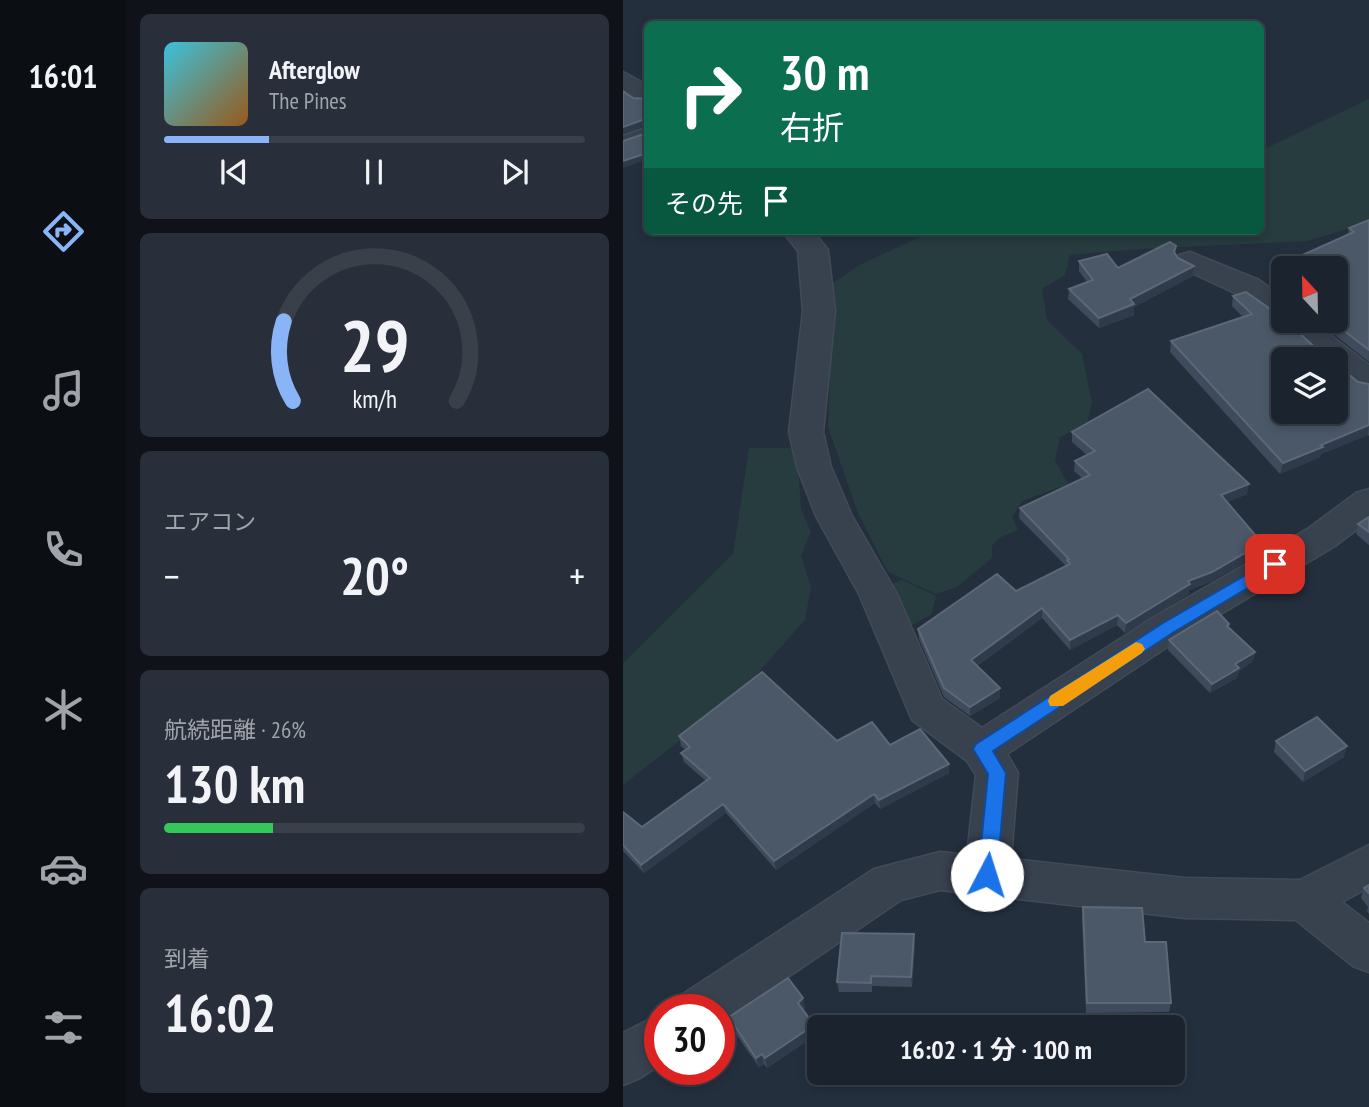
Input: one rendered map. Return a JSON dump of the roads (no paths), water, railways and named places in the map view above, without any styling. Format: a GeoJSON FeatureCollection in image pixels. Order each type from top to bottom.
{"type":"FeatureCollection","features":[{"type":"Feature","properties":{"kind":"street"},"geometry":{"type":"LineString","coordinates":[[624,82],[644,94]]}},
{"type":"Feature","properties":{"kind":"street"},"geometry":{"type":"LineString","coordinates":[[800,235],[813,250],[818,311],[806,432],[814,467],[834,516],[879,594],[926,709],[982,749],[997,773],[987,875]]}},
{"type":"Feature","properties":{"kind":"street"},"geometry":{"type":"LineString","coordinates":[[1191,261],[1248,288],[1271,304]]}},
{"type":"Feature","properties":{"kind":"street"},"geometry":{"type":"LineString","coordinates":[[1307,333],[1369,382]]}},
{"type":"Feature","properties":{"kind":"street"},"geometry":{"type":"LineString","coordinates":[[982,749],[1168,628],[1322,537],[1369,502]]}},
{"type":"Feature","properties":{"kind":"street"},"geometry":{"type":"LineString","coordinates":[[724,994],[890,883],[940,871],[1185,898],[1305,900],[1369,864]]}},
{"type":"Feature","properties":{"kind":"street"},"geometry":{"type":"LineString","coordinates":[[1305,900],[1369,951]]}},
{"type":"Feature","properties":{"kind":"street"},"geometry":{"type":"LineString","coordinates":[[623,1060],[644,1047]]}},
{"type":"Feature","properties":{"kind":"lane"},"geometry":{"type":"LineString","coordinates":[[623,141],[644,133]]}}]}
